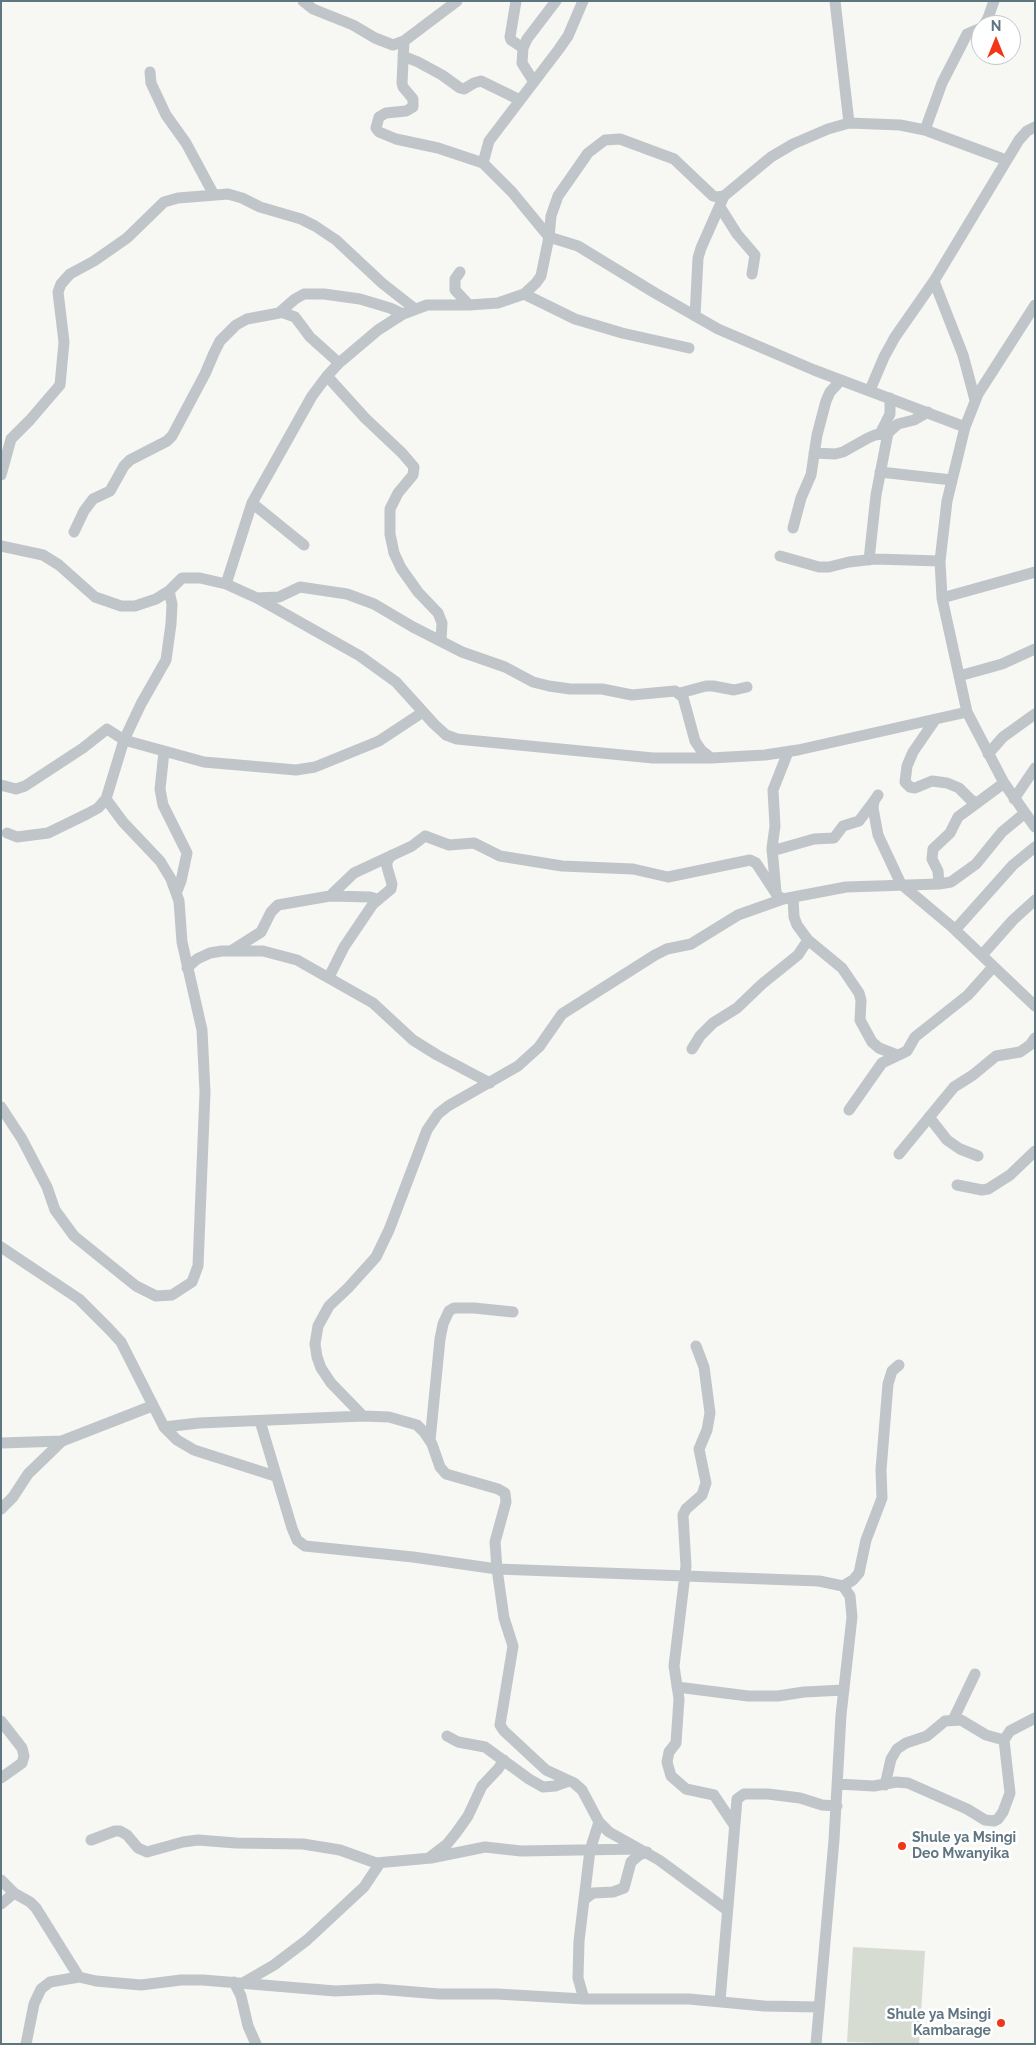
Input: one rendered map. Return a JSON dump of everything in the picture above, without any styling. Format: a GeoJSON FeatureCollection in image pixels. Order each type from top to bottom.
{"type":"FeatureCollection","features":[{"type":"Feature","properties":{"kind":"street"},"geometry":{"type":"LineString","coordinates":[[303,1],[313,9],[353,25],[386,44],[398,44],[404,41],[457,1]]}},
{"type":"Feature","properties":{"kind":"street"},"geometry":{"type":"LineString","coordinates":[[516,1],[510,37],[511,40],[523,48]]}},
{"type":"Feature","properties":{"kind":"street"},"geometry":{"type":"LineString","coordinates":[[534,82],[522,63],[523,48],[527,39],[556,1]]}},
{"type":"Feature","properties":{"kind":"street"},"geometry":{"type":"LineString","coordinates":[[482,163],[489,141],[568,36],[583,1]]}},
{"type":"Feature","properties":{"kind":"street"},"geometry":{"type":"LineString","coordinates":[[836,1],[849,123]]}},
{"type":"Feature","properties":{"kind":"street"},"geometry":{"type":"LineString","coordinates":[[989,15],[994,1]]}},
{"type":"Feature","properties":{"kind":"street"},"geometry":{"type":"LineString","coordinates":[[925,130],[942,83],[967,34],[971,32]]}},
{"type":"Feature","properties":{"kind":"street"},"geometry":{"type":"LineString","coordinates":[[404,41],[402,83],[413,99],[413,107],[386,113],[379,117],[376,128],[379,132],[396,139],[438,148],[482,163],[512,192],[549,237],[578,246],[718,329],[814,370],[964,427]]}},
{"type":"Feature","properties":{"kind":"street"},"geometry":{"type":"LineString","coordinates":[[403,56],[442,74],[460,88],[464,89],[482,81],[520,100]]}},
{"type":"Feature","properties":{"kind":"street"},"geometry":{"type":"LineString","coordinates":[[150,72],[151,83],[166,115],[186,143],[214,194]]}},
{"type":"Feature","properties":{"kind":"street"},"geometry":{"type":"LineString","coordinates":[[694,316],[698,258],[722,201],[771,157],[793,144],[828,129],[849,123],[900,125],[925,130],[1006,160]]}},
{"type":"Feature","properties":{"kind":"street"},"geometry":{"type":"LineString","coordinates":[[870,390],[884,356],[895,336],[934,281],[1006,160],[1023,135],[1035,127]]}},
{"type":"Feature","properties":{"kind":"street"},"geometry":{"type":"LineString","coordinates":[[226,584],[252,503],[312,396],[327,376],[339,363],[378,330],[403,314],[415,309],[427,305],[498,303],[524,294],[541,276],[552,216],[558,196],[588,153],[605,140],[620,138],[674,159],[713,196],[722,201],[737,234],[755,255],[752,274]]}},
{"type":"Feature","properties":{"kind":"street"},"geometry":{"type":"LineString","coordinates":[[1,475],[11,439],[60,385],[64,342],[58,292],[61,284],[70,274],[94,261],[127,238],[164,202],[178,198],[228,194],[242,198],[260,207],[301,219],[336,240],[382,283],[415,309]]}},
{"type":"Feature","properties":{"kind":"street"},"geometry":{"type":"LineString","coordinates":[[460,272],[455,279],[455,290],[469,305]]}},
{"type":"Feature","properties":{"kind":"street"},"geometry":{"type":"LineString","coordinates":[[934,281],[963,356],[975,400]]}},
{"type":"Feature","properties":{"kind":"street"},"geometry":{"type":"LineString","coordinates":[[74,532],[84,511],[93,499],[110,491],[124,466],[130,460],[167,441],[172,436],[205,374],[214,352],[228,333],[247,319],[282,312],[299,295],[312,294],[360,299],[403,314]]}},
{"type":"Feature","properties":{"kind":"street"},"geometry":{"type":"LineString","coordinates":[[524,294],[575,319],[622,333],[690,348]]}},
{"type":"Feature","properties":{"kind":"street"},"geometry":{"type":"LineString","coordinates":[[1035,305],[975,400],[964,427],[941,541],[940,561],[942,598],[967,712],[1014,800],[1035,827]]}},
{"type":"Feature","properties":{"kind":"street"},"geometry":{"type":"LineString","coordinates":[[282,312],[299,320],[310,337],[339,363]]}},
{"type":"Feature","properties":{"kind":"street"},"geometry":{"type":"LineString","coordinates":[[327,376],[365,418],[414,467],[413,475],[398,493],[390,508],[390,534],[394,554],[401,568],[418,592],[438,613],[442,623],[442,641]]}},
{"type":"Feature","properties":{"kind":"street"},"geometry":{"type":"LineString","coordinates":[[792,528],[801,498],[811,476],[814,453],[826,401],[830,392],[842,380]]}},
{"type":"Feature","properties":{"kind":"street"},"geometry":{"type":"LineString","coordinates":[[870,560],[876,495],[884,433],[890,414],[890,398]]}},
{"type":"Feature","properties":{"kind":"street"},"geometry":{"type":"LineString","coordinates":[[814,453],[835,454],[843,452],[868,438],[884,433],[898,424],[914,420],[928,412]]}},
{"type":"Feature","properties":{"kind":"street"},"geometry":{"type":"LineString","coordinates":[[880,472],[952,480]]}},
{"type":"Feature","properties":{"kind":"street"},"geometry":{"type":"LineString","coordinates":[[252,503],[304,545]]}},
{"type":"Feature","properties":{"kind":"street"},"geometry":{"type":"LineString","coordinates":[[1,546],[43,556],[59,566],[95,597],[122,606],[135,606],[146,603],[169,591],[182,578],[189,577],[226,584],[258,598],[374,665],[396,682],[446,735],[457,739],[613,755],[711,758],[788,752],[967,712]]}},
{"type":"Feature","properties":{"kind":"street"},"geometry":{"type":"LineString","coordinates":[[780,556],[819,567],[870,560],[940,561]]}},
{"type":"Feature","properties":{"kind":"street"},"geometry":{"type":"LineString","coordinates":[[942,598],[1035,572]]}},
{"type":"Feature","properties":{"kind":"street"},"geometry":{"type":"LineString","coordinates":[[258,598],[279,597],[300,587],[347,594],[374,604],[413,627],[462,652],[505,667],[522,678],[549,686],[570,689],[602,689],[641,696],[671,690],[680,693],[706,686],[721,686],[734,690],[747,687]]}},
{"type":"Feature","properties":{"kind":"street"},"geometry":{"type":"LineString","coordinates":[[7,833],[17,837],[48,833],[93,811],[106,799],[124,740],[141,704],[166,660],[172,604],[169,591]]}},
{"type":"Feature","properties":{"kind":"street"},"geometry":{"type":"LineString","coordinates":[[959,676],[1002,664],[1035,649]]}},
{"type":"Feature","properties":{"kind":"street"},"geometry":{"type":"LineString","coordinates":[[680,693],[687,708],[695,741],[701,750],[711,758]]}},
{"type":"Feature","properties":{"kind":"street"},"geometry":{"type":"LineString","coordinates":[[1,785],[16,789],[25,786],[83,748],[106,729],[124,740],[204,762],[305,770],[379,741],[423,712]]}},
{"type":"Feature","properties":{"kind":"street"},"geometry":{"type":"LineString","coordinates":[[988,754],[1003,738],[1035,714]]}},
{"type":"Feature","properties":{"kind":"street"},"geometry":{"type":"LineString","coordinates":[[935,720],[913,752],[907,766],[905,782],[910,787],[915,788],[932,781],[947,783],[960,788],[977,803]]}},
{"type":"Feature","properties":{"kind":"street"},"geometry":{"type":"LineString","coordinates":[[164,752],[160,789],[163,805],[187,853],[177,891]]}},
{"type":"Feature","properties":{"kind":"street"},"geometry":{"type":"LineString","coordinates":[[788,752],[773,790],[775,826],[772,850],[784,897],[797,925],[808,940],[842,968],[858,993],[861,1000],[860,1020],[872,1042],[879,1048],[897,1055]]}},
{"type":"Feature","properties":{"kind":"street"},"geometry":{"type":"LineString","coordinates":[[1014,800],[1035,768]]}},
{"type":"Feature","properties":{"kind":"street"},"geometry":{"type":"LineString","coordinates":[[939,884],[938,871],[932,859],[933,849],[950,833],[958,817],[1004,783]]}},
{"type":"Feature","properties":{"kind":"street"},"geometry":{"type":"LineString","coordinates":[[756,863],[772,850],[814,839],[834,838],[843,826],[858,821],[876,798],[878,835],[901,884],[956,930],[1035,1006]]}},
{"type":"Feature","properties":{"kind":"street"},"geometry":{"type":"LineString","coordinates":[[1,1107],[22,1139],[47,1187],[55,1210],[74,1236],[136,1286],[156,1296],[172,1295],[192,1282],[198,1266],[205,1092],[202,1030],[182,942],[177,891],[160,861],[123,822],[106,799]]}},
{"type":"Feature","properties":{"kind":"street"},"geometry":{"type":"LineString","coordinates":[[363,1416],[331,1383],[321,1368],[315,1344],[318,1326],[329,1306],[376,1257],[389,1230],[431,1122],[448,1106],[518,1066],[532,1054],[562,1014],[655,955],[691,944],[738,915],[784,897],[830,888],[951,882],[976,864],[1002,832],[1025,813]]}},
{"type":"Feature","properties":{"kind":"street"},"geometry":{"type":"LineString","coordinates":[[330,896],[354,873],[412,846],[425,836],[449,845],[474,843],[492,853],[508,858],[562,866],[633,869],[668,877],[750,860],[756,863],[784,897]]}},
{"type":"Feature","properties":{"kind":"street"},"geometry":{"type":"LineString","coordinates":[[956,930],[1014,865],[1035,847]]}},
{"type":"Feature","properties":{"kind":"street"},"geometry":{"type":"LineString","coordinates":[[329,977],[344,947],[377,900],[392,886],[387,861],[392,855]]}},
{"type":"Feature","properties":{"kind":"street"},"geometry":{"type":"LineString","coordinates":[[231,950],[260,932],[271,912],[278,905],[330,896],[370,897],[377,900]]}},
{"type":"Feature","properties":{"kind":"street"},"geometry":{"type":"LineString","coordinates":[[982,955],[1035,900]]}},
{"type":"Feature","properties":{"kind":"street"},"geometry":{"type":"LineString","coordinates":[[692,1049],[700,1036],[713,1022],[737,1008],[762,984],[798,955],[808,940]]}},
{"type":"Feature","properties":{"kind":"street"},"geometry":{"type":"LineString","coordinates":[[187,968],[197,959],[210,953],[231,950],[263,952],[298,960],[373,1003],[413,1040],[490,1083]]}},
{"type":"Feature","properties":{"kind":"street"},"geometry":{"type":"LineString","coordinates":[[849,1110],[882,1063],[910,1048],[916,1037],[968,995],[993,967]]}},
{"type":"Feature","properties":{"kind":"street"},"geometry":{"type":"LineString","coordinates":[[899,1154],[961,1080],[973,1075],[996,1056],[1020,1052],[1035,1038]]}},
{"type":"Feature","properties":{"kind":"street"},"geometry":{"type":"LineString","coordinates":[[929,1118],[948,1140],[960,1149],[978,1156]]}},
{"type":"Feature","properties":{"kind":"street"},"geometry":{"type":"LineString","coordinates":[[957,1185],[982,1190],[988,1189],[1010,1175],[1035,1151]]}},
{"type":"Feature","properties":{"kind":"street"},"geometry":{"type":"LineString","coordinates":[[1,1246],[79,1299],[121,1342],[164,1427],[183,1445],[275,1476]]}},
{"type":"Feature","properties":{"kind":"street"},"geometry":{"type":"LineString","coordinates":[[430,1441],[440,1339],[443,1324],[449,1311],[454,1308],[474,1308],[514,1312]]}},
{"type":"Feature","properties":{"kind":"street"},"geometry":{"type":"LineString","coordinates":[[696,1346],[704,1367],[710,1413],[707,1430],[699,1449],[706,1476],[705,1489],[702,1495],[686,1509],[683,1515],[686,1566],[674,1666],[679,1699],[676,1743],[668,1756],[668,1769],[671,1776],[686,1790],[714,1795],[734,1825]]}},
{"type":"Feature","properties":{"kind":"street"},"geometry":{"type":"LineString","coordinates":[[260,1421],[292,1528],[297,1540],[305,1546],[412,1557],[497,1569],[684,1575],[819,1582],[843,1586],[853,1580],[859,1573],[866,1540],[882,1498],[881,1470],[888,1384],[892,1371],[899,1365]]}},
{"type":"Feature","properties":{"kind":"street"},"geometry":{"type":"LineString","coordinates":[[1,1443],[62,1441],[152,1406]]}},
{"type":"Feature","properties":{"kind":"street"},"geometry":{"type":"LineString","coordinates":[[164,1427],[199,1423],[314,1417],[389,1417],[417,1425],[430,1441],[440,1466],[446,1474],[502,1490],[505,1493],[506,1502],[495,1542],[504,1618],[513,1646],[500,1725],[539,1765],[551,1774],[569,1781],[582,1790],[599,1822],[613,1835],[659,1860],[727,1910]]}},
{"type":"Feature","properties":{"kind":"street"},"geometry":{"type":"LineString","coordinates":[[1,1509],[13,1497],[28,1474],[62,1441]]}},
{"type":"Feature","properties":{"kind":"street"},"geometry":{"type":"LineString","coordinates":[[816,2044],[852,1604],[850,1596],[843,1586]]}},
{"type":"Feature","properties":{"kind":"street"},"geometry":{"type":"LineString","coordinates":[[953,1720],[975,1674]]}},
{"type":"Feature","properties":{"kind":"street"},"geometry":{"type":"LineString","coordinates":[[677,1687],[748,1696],[778,1696],[804,1692],[844,1690]]}},
{"type":"Feature","properties":{"kind":"street"},"geometry":{"type":"LineString","coordinates":[[837,1784],[869,1786],[898,1782],[913,1784],[939,1798],[967,1809],[985,1820],[994,1821],[1003,1812],[1010,1793],[1004,1740],[1010,1731],[1035,1718]]}},
{"type":"Feature","properties":{"kind":"street"},"geometry":{"type":"LineString","coordinates":[[885,1785],[891,1759],[898,1748],[906,1743],[927,1736],[941,1723],[961,1720],[978,1732],[1004,1740]]}},
{"type":"Feature","properties":{"kind":"street"},"geometry":{"type":"LineString","coordinates":[[1,1721],[22,1748],[24,1756],[22,1763],[1,1778]]}},
{"type":"Feature","properties":{"kind":"street"},"geometry":{"type":"LineString","coordinates":[[447,1736],[458,1742],[485,1748],[529,1779],[544,1787],[555,1786],[569,1781]]}},
{"type":"Feature","properties":{"kind":"street"},"geometry":{"type":"LineString","coordinates":[[429,1858],[447,1844],[459,1829],[473,1807],[482,1786],[504,1760]]}},
{"type":"Feature","properties":{"kind":"street"},"geometry":{"type":"LineString","coordinates":[[720,2001],[737,1800],[744,1794],[790,1796],[836,1806]]}},
{"type":"Feature","properties":{"kind":"street"},"geometry":{"type":"LineString","coordinates":[[584,1999],[579,1984],[578,1962],[590,1850],[599,1822]]}},
{"type":"Feature","properties":{"kind":"street"},"geometry":{"type":"LineString","coordinates":[[91,1840],[118,1831],[126,1835],[138,1848],[147,1852],[198,1840],[236,1843],[303,1844],[340,1850],[373,1862],[429,1858],[485,1847],[522,1851],[644,1851]]}},
{"type":"Feature","properties":{"kind":"street"},"geometry":{"type":"LineString","coordinates":[[584,1900],[592,1893],[613,1892],[624,1888],[631,1862],[644,1851]]}},
{"type":"Feature","properties":{"kind":"street"},"geometry":{"type":"LineString","coordinates":[[238,1982],[274,1965],[307,1940],[364,1887],[380,1862]]}},
{"type":"Feature","properties":{"kind":"street"},"geometry":{"type":"LineString","coordinates":[[1,1880],[14,1893],[30,1902],[36,1908],[79,1976]]}},
{"type":"Feature","properties":{"kind":"street"},"geometry":{"type":"LineString","coordinates":[[1,1904],[14,1893]]}},
{"type":"Feature","properties":{"kind":"street"},"geometry":{"type":"LineString","coordinates":[[26,2044],[34,2004],[41,1989],[50,1982],[79,1976],[96,1981],[127,1985],[147,1985],[187,1979],[324,1991],[378,1989],[439,1994],[490,1994],[584,1999],[682,1998],[764,2006],[819,2007]]}},
{"type":"Feature","properties":{"kind":"street"},"geometry":{"type":"LineString","coordinates":[[238,1982],[248,2026],[256,2044]]}},
{"type":"Feature","properties":{"kind":"shaded area"},"geometry":{"type":"Polygon","coordinates":[[[853,1947],[925,1951],[919,2044],[847,2042],[853,1947]]]}},
{"type":"Feature","properties":{"kind":"place","name":"Shule ya Msingi Deo Mwanyika"},"geometry":{"type":"Point","coordinates":[902,1846]}},
{"type":"Feature","properties":{"kind":"place","name":"Shule ya Msingi Kambarage"},"geometry":{"type":"Point","coordinates":[1001,2023]}}]}
